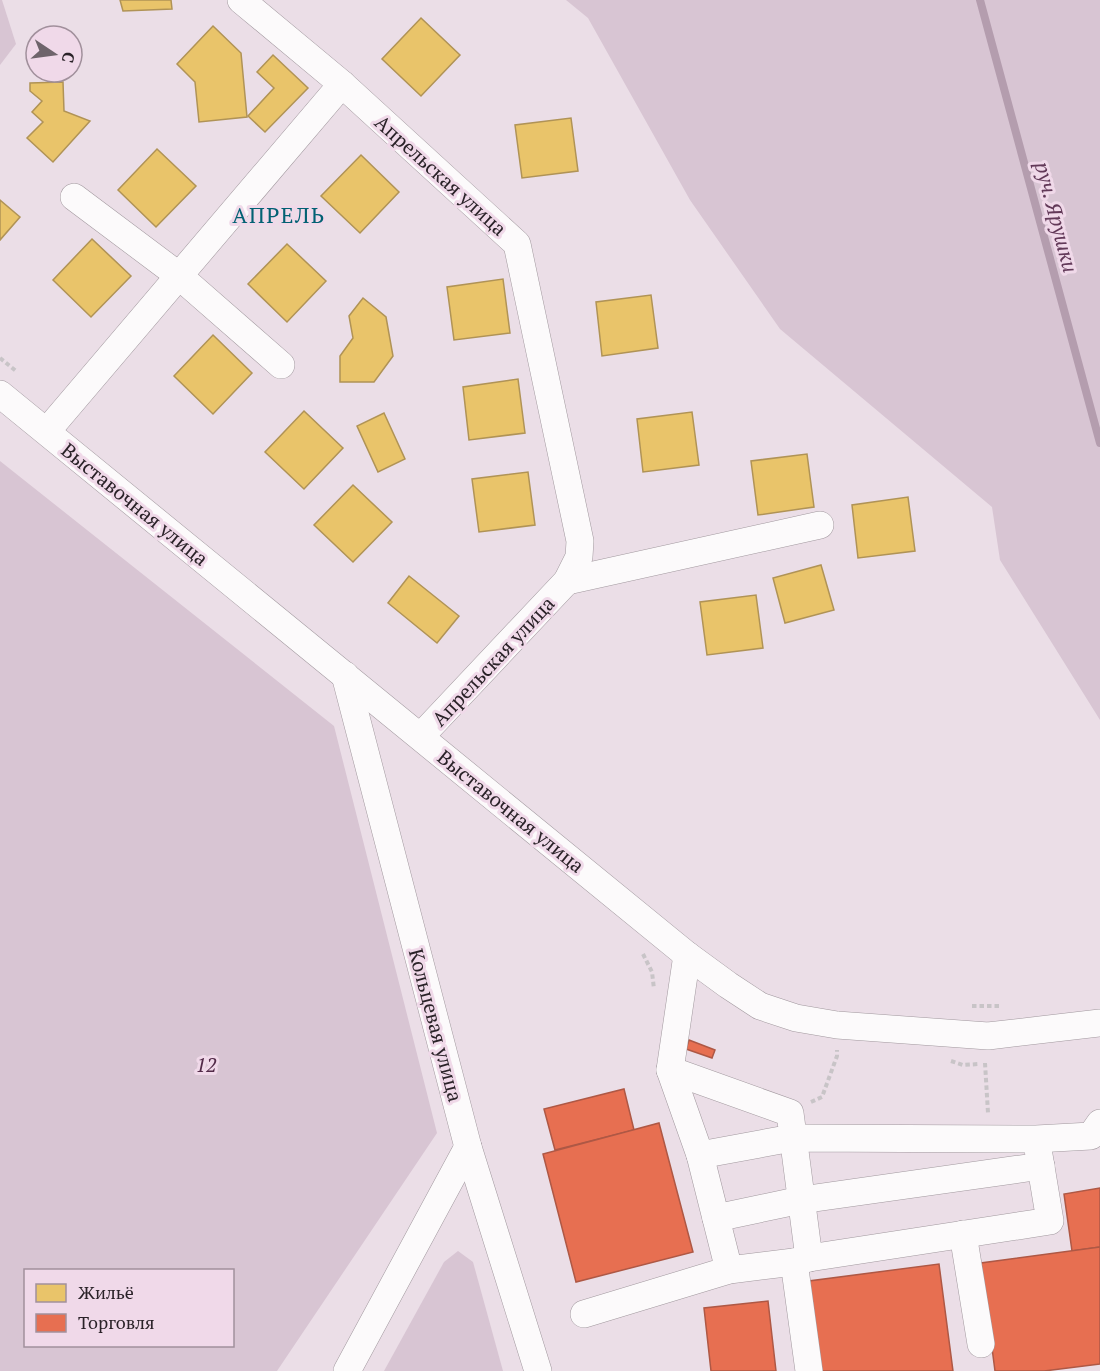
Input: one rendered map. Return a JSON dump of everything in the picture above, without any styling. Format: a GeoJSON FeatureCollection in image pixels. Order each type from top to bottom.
{"type":"FeatureCollection","features":[{"type":"Feature","properties":{"kind":"street","name":"Апрельская улица"},"geometry":{"type":"LineString","coordinates":[[241,0],[342,84],[517,244],[580,541],[579,556],[567,581],[421,736]]}},
{"type":"Feature","properties":{"kind":"street"},"geometry":{"type":"LineString","coordinates":[[46,432],[342,84]]}},
{"type":"Feature","properties":{"kind":"street"},"geometry":{"type":"LineString","coordinates":[[74,197],[178,275],[281,365]]}},
{"type":"Feature","properties":{"kind":"street","name":"Выставочная улица"},"geometry":{"type":"LineString","coordinates":[[0,394],[687,955],[760,1006],[796,1018],[837,1025],[988,1036],[1100,1023]]}},
{"type":"Feature","properties":{"kind":"street"},"geometry":{"type":"LineString","coordinates":[[567,581],[820,525]]}},
{"type":"Feature","properties":{"kind":"street","name":"Кольцевая улица"},"geometry":{"type":"LineString","coordinates":[[345,675],[468,1147],[538,1371]]}},
{"type":"Feature","properties":{"kind":"street"},"geometry":{"type":"LineString","coordinates":[[687,955],[670,1070],[700,1155],[729,1270]]}},
{"type":"Feature","properties":{"kind":"street"},"geometry":{"type":"LineString","coordinates":[[670,1070],[791,1125],[989,1139],[1036,1139],[1097,1132]]}},
{"type":"Feature","properties":{"kind":"street"},"geometry":{"type":"LineString","coordinates":[[700,1155],[791,1125]]}},
{"type":"Feature","properties":{"kind":"street"},"geometry":{"type":"LineString","coordinates":[[791,1125],[801,1200],[801,1260],[809,1371]]}},
{"type":"Feature","properties":{"kind":"street"},"geometry":{"type":"LineString","coordinates":[[584,1314],[729,1270],[1050,1221],[1036,1139]]}},
{"type":"Feature","properties":{"kind":"street"},"geometry":{"type":"LineString","coordinates":[[347,1371],[468,1147]]}},
{"type":"Feature","properties":{"kind":"street"},"geometry":{"type":"LineString","coordinates":[[716,1218],[801,1200],[1041,1166]]}},
{"type":"Feature","properties":{"kind":"street"},"geometry":{"type":"LineString","coordinates":[[963,1234],[981,1344]]}},
{"type":"Feature","properties":{"kind":"path"},"geometry":{"type":"LineString","coordinates":[[0,358],[18,373]]}},
{"type":"Feature","properties":{"kind":"path"},"geometry":{"type":"LineString","coordinates":[[970,1006],[1006,1006]]}},
{"type":"Feature","properties":{"kind":"path"},"geometry":{"type":"LineString","coordinates":[[791,1125],[822,1097],[837,1056],[837,1025]]}},
{"type":"Feature","properties":{"kind":"path"},"geometry":{"type":"LineString","coordinates":[[985,1063],[989,1139]]}},
{"type":"Feature","properties":{"kind":"green space"},"geometry":{"type":"Polygon","coordinates":[[[0,0],[2,0],[16,44],[0,65],[0,0]]]}},
{"type":"Feature","properties":{"kind":"green space"},"geometry":{"type":"Polygon","coordinates":[[[566,0],[1100,0],[1100,720],[1000,560],[992,507],[780,329],[690,200],[588,18],[566,0]]]}},
{"type":"Feature","properties":{"kind":"green space","name":"12"},"geometry":{"type":"Polygon","coordinates":[[[0,461],[334,726],[437,1133],[277,1371],[0,1371],[0,461]]]}},
{"type":"Feature","properties":{"kind":"green space"},"geometry":{"type":"Polygon","coordinates":[[[458,1251],[473,1262],[503,1371],[384,1371],[444,1262],[458,1251]]]}},
{"type":"Feature","properties":{"kind":"building: Жильё"},"geometry":{"type":"Polygon","coordinates":[[[120,0],[171,0],[172,9],[123,11],[120,0]]]}},
{"type":"Feature","properties":{"kind":"building: Жильё"},"geometry":{"type":"Polygon","coordinates":[[[421,18],[460,55],[421,96],[382,59],[421,18]]]}},
{"type":"Feature","properties":{"kind":"building: Жильё"},"geometry":{"type":"Polygon","coordinates":[[[213,26],[241,53],[247,117],[199,122],[195,82],[177,64],[213,26]]]}},
{"type":"Feature","properties":{"kind":"building: Жильё"},"geometry":{"type":"Polygon","coordinates":[[[273,55],[308,88],[265,132],[248,116],[274,88],[257,72],[273,55]]]}},
{"type":"Feature","properties":{"kind":"building: Жильё"},"geometry":{"type":"Polygon","coordinates":[[[30,84],[63,84],[64,111],[90,121],[53,162],[27,138],[43,122],[32,112],[42,101],[30,91],[30,84]]]}},
{"type":"Feature","properties":{"kind":"building: Жильё"},"geometry":{"type":"Polygon","coordinates":[[[571,118],[578,171],[522,178],[515,125],[571,118]]]}},
{"type":"Feature","properties":{"kind":"building: Жильё"},"geometry":{"type":"Polygon","coordinates":[[[157,149],[196,186],[156,227],[118,190],[157,149]]]}},
{"type":"Feature","properties":{"kind":"building: Жильё"},"geometry":{"type":"Polygon","coordinates":[[[361,155],[399,192],[360,233],[321,196],[361,155]]]}},
{"type":"Feature","properties":{"kind":"building: Жильё"},"geometry":{"type":"Polygon","coordinates":[[[0,200],[20,217],[0,240],[0,200]]]}},
{"type":"Feature","properties":{"kind":"building: Жильё"},"geometry":{"type":"Polygon","coordinates":[[[92,239],[131,276],[91,317],[53,280],[92,239]]]}},
{"type":"Feature","properties":{"kind":"building: Жильё"},"geometry":{"type":"Polygon","coordinates":[[[287,244],[326,281],[287,322],[248,284],[287,244]]]}},
{"type":"Feature","properties":{"kind":"building: Жильё"},"geometry":{"type":"Polygon","coordinates":[[[503,279],[510,333],[454,340],[447,287],[503,279]]]}},
{"type":"Feature","properties":{"kind":"building: Жильё"},"geometry":{"type":"Polygon","coordinates":[[[651,295],[658,348],[602,356],[596,302],[651,295]]]}},
{"type":"Feature","properties":{"kind":"building: Жильё"},"geometry":{"type":"Polygon","coordinates":[[[363,298],[386,317],[393,356],[374,382],[340,382],[340,356],[353,338],[349,316],[363,298]]]}},
{"type":"Feature","properties":{"kind":"building: Жильё"},"geometry":{"type":"Polygon","coordinates":[[[213,335],[252,373],[213,414],[174,376],[213,335]]]}},
{"type":"Feature","properties":{"kind":"building: Жильё"},"geometry":{"type":"Polygon","coordinates":[[[518,379],[525,433],[469,440],[463,387],[518,379]]]}},
{"type":"Feature","properties":{"kind":"building: Жильё"},"geometry":{"type":"Polygon","coordinates":[[[304,411],[343,448],[304,489],[265,452],[304,411]]]}},
{"type":"Feature","properties":{"kind":"building: Жильё"},"geometry":{"type":"Polygon","coordinates":[[[692,412],[699,465],[643,472],[637,419],[692,412]]]}},
{"type":"Feature","properties":{"kind":"building: Жильё"},"geometry":{"type":"Polygon","coordinates":[[[384,413],[405,459],[378,472],[357,426],[384,413]]]}},
{"type":"Feature","properties":{"kind":"building: Жильё"},"geometry":{"type":"Polygon","coordinates":[[[807,454],[814,507],[758,515],[751,461],[807,454]]]}},
{"type":"Feature","properties":{"kind":"building: Жильё"},"geometry":{"type":"Polygon","coordinates":[[[528,472],[535,525],[479,532],[472,479],[528,472]]]}},
{"type":"Feature","properties":{"kind":"building: Жильё"},"geometry":{"type":"Polygon","coordinates":[[[353,485],[392,522],[353,562],[314,525],[353,485]]]}},
{"type":"Feature","properties":{"kind":"building: Жильё"},"geometry":{"type":"Polygon","coordinates":[[[908,497],[915,551],[858,558],[852,505],[908,497]]]}},
{"type":"Feature","properties":{"kind":"building: Жильё"},"geometry":{"type":"Polygon","coordinates":[[[821,565],[834,610],[785,623],[773,578],[821,565]]]}},
{"type":"Feature","properties":{"kind":"building: Жильё"},"geometry":{"type":"Polygon","coordinates":[[[409,576],[459,616],[437,643],[388,603],[409,576]]]}},
{"type":"Feature","properties":{"kind":"building: Жильё"},"geometry":{"type":"Polygon","coordinates":[[[756,595],[763,648],[707,655],[700,602],[756,595]]]}},
{"type":"Feature","properties":{"kind":"building: Торговля"},"geometry":{"type":"Polygon","coordinates":[[[689,1040],[715,1050],[712,1058],[686,1049],[689,1040]]]}},
{"type":"Feature","properties":{"kind":"building: Торговля"},"geometry":{"type":"Polygon","coordinates":[[[624,1089],[634,1130],[555,1150],[544,1109],[624,1089]]]}},
{"type":"Feature","properties":{"kind":"building: Торговля"},"geometry":{"type":"Polygon","coordinates":[[[659,1123],[693,1252],[576,1282],[543,1154],[659,1123]]]}},
{"type":"Feature","properties":{"kind":"building: Торговля"},"geometry":{"type":"Polygon","coordinates":[[[1100,1188],[1100,1247],[1072,1251],[1064,1194],[1100,1188]]]}},
{"type":"Feature","properties":{"kind":"building: Торговля"},"geometry":{"type":"Polygon","coordinates":[[[1100,1247],[1100,1364],[1044,1371],[995,1371],[981,1263],[1100,1247]]]}},
{"type":"Feature","properties":{"kind":"building: Торговля"},"geometry":{"type":"Polygon","coordinates":[[[939,1264],[953,1371],[821,1371],[809,1281],[939,1264]]]}},
{"type":"Feature","properties":{"kind":"building: Торговля"},"geometry":{"type":"Polygon","coordinates":[[[768,1301],[776,1371],[711,1371],[704,1308],[768,1301]]]}},
{"type":"Feature","properties":{"kind":"waterway","name":"руч. Ярушки"},"geometry":{"type":"LineString","coordinates":[[980,0],[1100,443]]}},
{"type":"Feature","properties":{"kind":"district","name":"АПРЕЛЬ"},"geometry":{"type":"Point","coordinates":[279,214]}}]}
